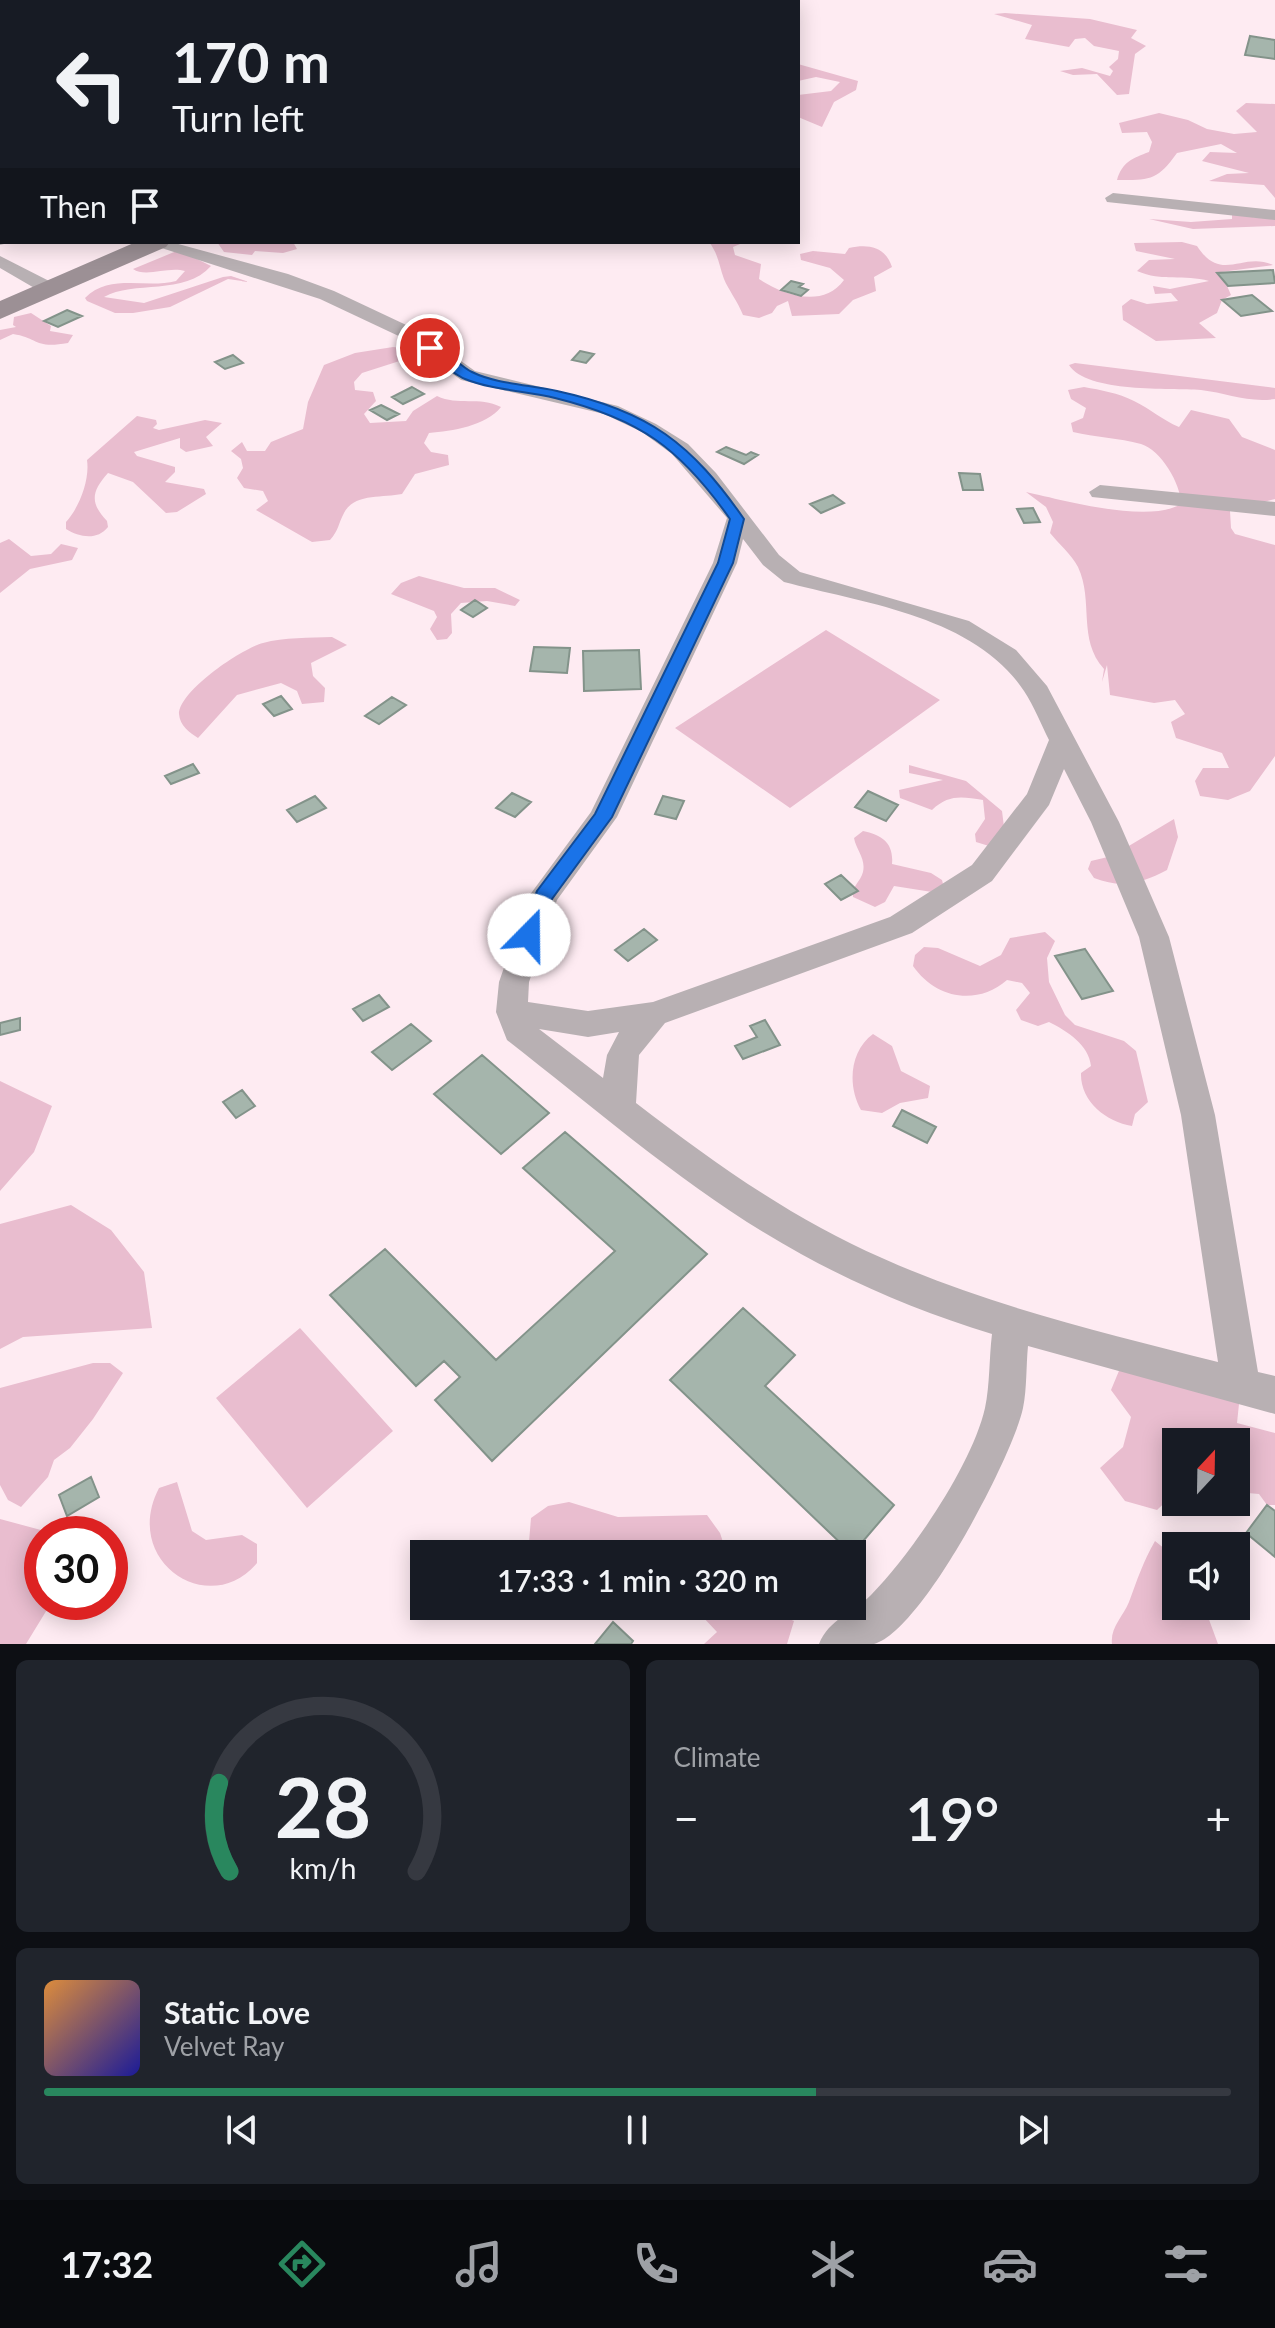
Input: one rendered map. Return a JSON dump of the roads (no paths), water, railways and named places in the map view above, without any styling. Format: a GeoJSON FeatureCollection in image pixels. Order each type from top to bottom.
{"type":"FeatureCollection","features":[{"type":"Feature","properties":{"kind":"main road"},"geometry":{"type":"LineString","coordinates":[[0,311],[151,244]]}},
{"type":"Feature","properties":{"kind":"street"},"geometry":{"type":"LineString","coordinates":[[1113,198],[1275,215]]}},
{"type":"Feature","properties":{"kind":"street"},"geometry":{"type":"LineString","coordinates":[[163,244],[282,278],[327,295],[412,335],[468,376],[559,395],[611,410],[649,428],[680,449],[699,468],[771,560],[792,577],[960,626],[1007,656],[1034,686],[1105,822],[1154,937],[1198,1115],[1241,1385]]}},
{"type":"Feature","properties":{"kind":"street"},"geometry":{"type":"LineString","coordinates":[[0,261],[50,289]]}},
{"type":"Feature","properties":{"kind":"street"},"geometry":{"type":"LineString","coordinates":[[1100,492],[1275,509]]}},
{"type":"Feature","properties":{"kind":"street"},"geometry":{"type":"LineString","coordinates":[[737,519],[725,563],[603,817],[544,896],[514,982],[512,1012],[518,1031],[677,1154],[813,1242],[902,1284],[1011,1323],[1275,1395]]}},
{"type":"Feature","properties":{"kind":"street"},"geometry":{"type":"LineString","coordinates":[[512,1012],[588,1024],[654,1014],[901,925],[982,873],[1039,798],[1062,740]]}},
{"type":"Feature","properties":{"kind":"street"},"geometry":{"type":"LineString","coordinates":[[619,1107],[619,1075],[626,1042],[654,1014]]}},
{"type":"Feature","properties":{"kind":"street"},"geometry":{"type":"LineString","coordinates":[[840,1644],[885,1611],[938,1545],[981,1468],[1004,1408],[1011,1323]]}}]}
